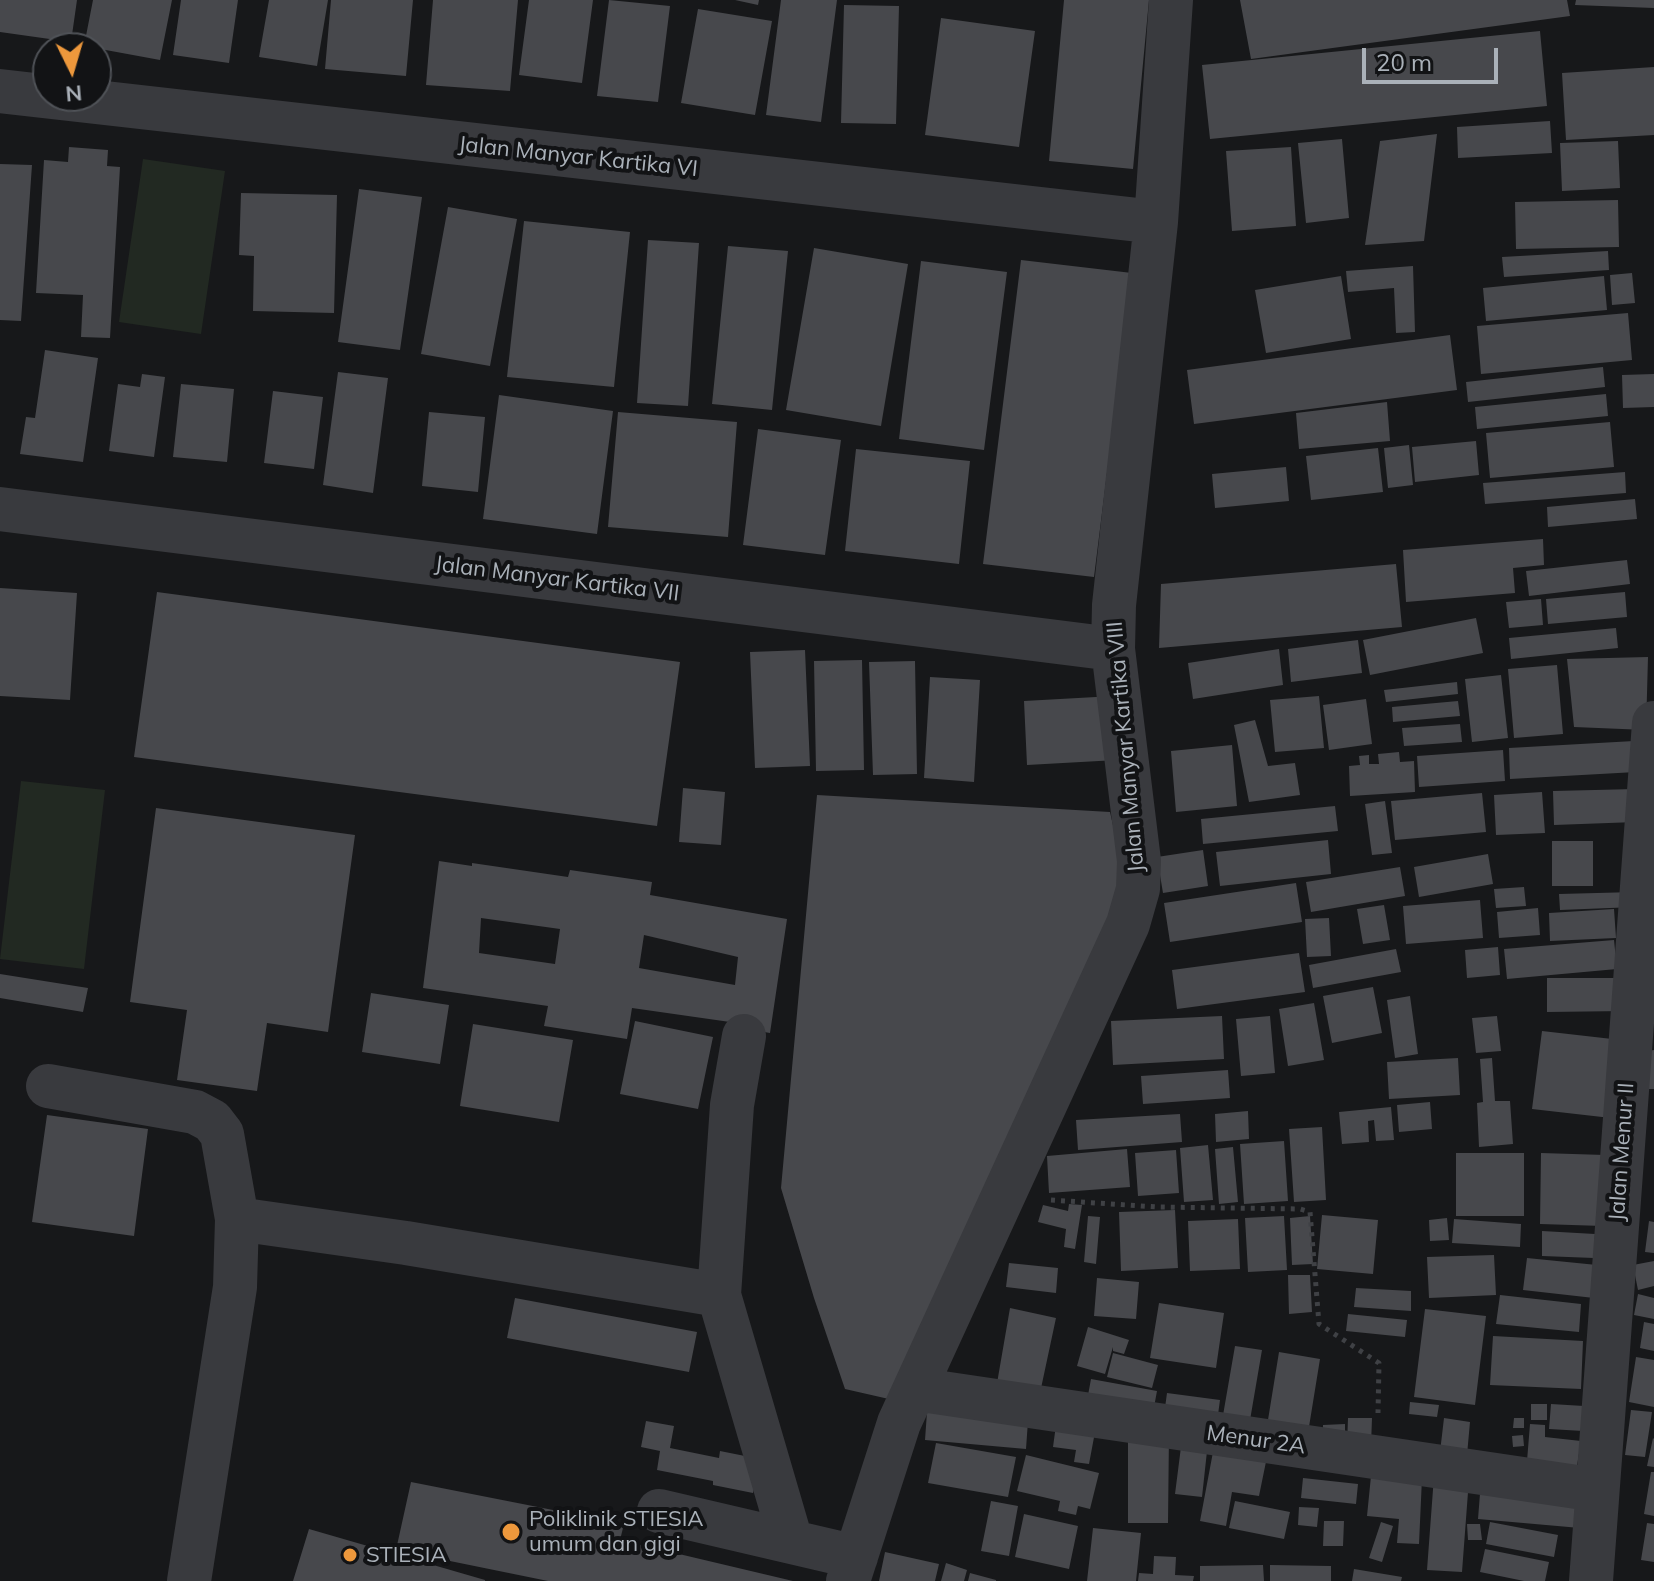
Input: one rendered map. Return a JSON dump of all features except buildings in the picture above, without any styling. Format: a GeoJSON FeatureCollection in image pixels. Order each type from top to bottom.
{"type":"FeatureCollection","features":[{"type":"Feature","properties":{"kind":"street","name":"Jalan Manyar Kartika VIII"},"geometry":{"type":"LineString","coordinates":[[852,1569],[899,1423],[1128,924],[1138,889],[1139,861],[1113,649],[1114,605],[1156,222],[1171,0]]}},
{"type":"Feature","properties":{"kind":"street","name":"Jalan Manyar Kartika VI"},"geometry":{"type":"LineString","coordinates":[[0,91],[1156,222]]}},
{"type":"Feature","properties":{"kind":"street","name":"Jalan Manyar Kartika VII"},"geometry":{"type":"LineString","coordinates":[[0,509],[1113,649]]}},
{"type":"Feature","properties":{"kind":"street","name":"Jalan Menur II"},"geometry":{"type":"LineString","coordinates":[[1591,1581],[1654,723]]}},
{"type":"Feature","properties":{"kind":"street"},"geometry":{"type":"LineString","coordinates":[[744,1036],[732,1105],[719,1295],[791,1541]]}},
{"type":"Feature","properties":{"kind":"street"},"geometry":{"type":"LineString","coordinates":[[48,1086],[195,1112],[212,1121],[222,1134],[237,1219],[235,1287],[189,1581]]}},
{"type":"Feature","properties":{"kind":"street"},"geometry":{"type":"LineString","coordinates":[[237,1219],[406,1243],[719,1295]]}},
{"type":"Feature","properties":{"kind":"street","name":"Menur 2A"},"geometry":{"type":"LineString","coordinates":[[915,1389],[1597,1490]]}},
{"type":"Feature","properties":{"kind":"street"},"geometry":{"type":"LineString","coordinates":[[659,1511],[791,1541],[852,1569]]}},
{"type":"Feature","properties":{"kind":"path"},"geometry":{"type":"LineString","coordinates":[[1004,1197],[1157,1207],[1300,1209],[1310,1212],[1319,1324],[1379,1363],[1378,1458]]}},
{"type":"Feature","properties":{"kind":"shaded area"},"geometry":{"type":"Polygon","coordinates":[[[143,159],[225,171],[201,334],[119,322],[143,159]]]}},
{"type":"Feature","properties":{"kind":"shaded area"},"geometry":{"type":"Polygon","coordinates":[[[21,781],[105,790],[84,969],[0,959],[21,781]]]}},
{"type":"Feature","properties":{"kind":"place","name":"Poliklinik STIESIA umum dan gigi"},"geometry":{"type":"Point","coordinates":[511,1532]}},
{"type":"Feature","properties":{"kind":"place","name":"STIESIA"},"geometry":{"type":"Point","coordinates":[350,1555]}}]}
